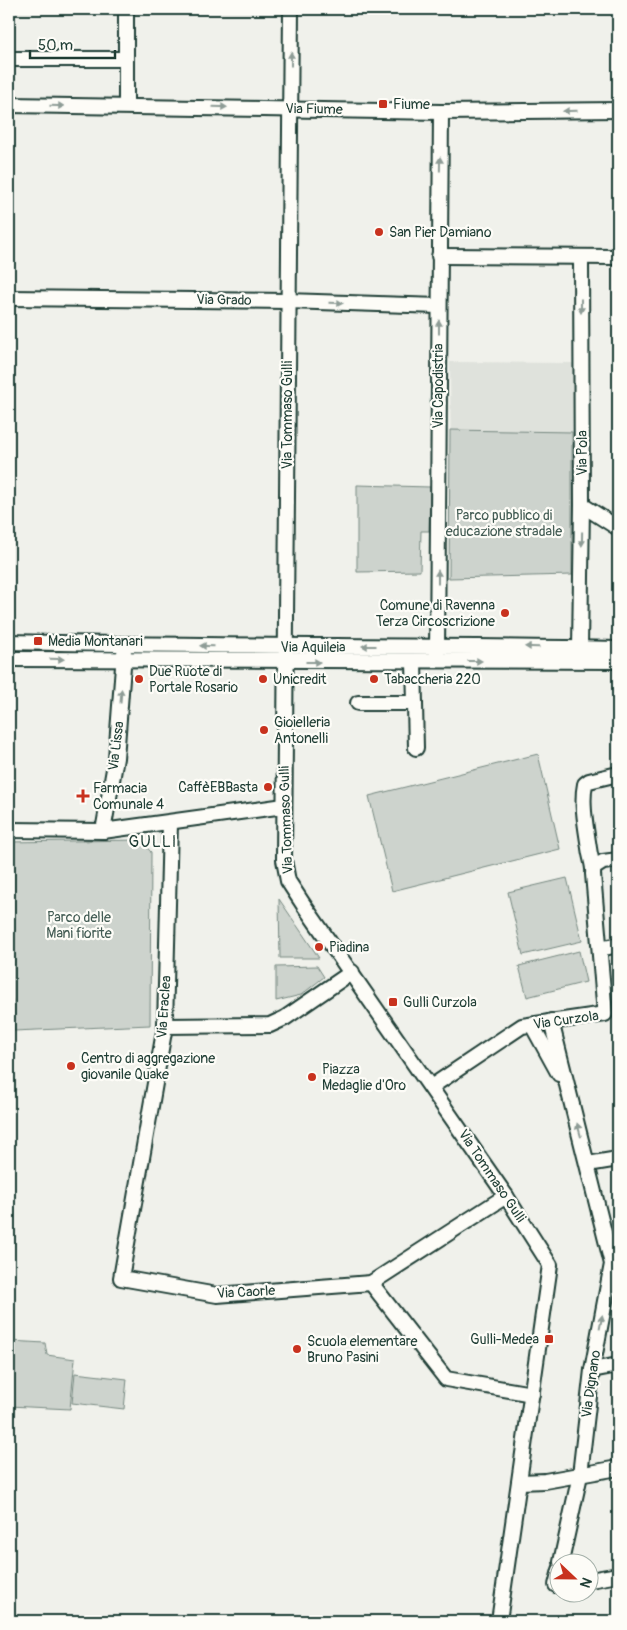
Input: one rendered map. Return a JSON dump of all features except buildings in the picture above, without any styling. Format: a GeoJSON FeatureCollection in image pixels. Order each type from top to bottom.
{"type":"FeatureCollection","features":[{"type":"Feature","properties":{"kind":"street"},"geometry":{"type":"LineString","coordinates":[[126,9],[126,106]]}},
{"type":"Feature","properties":{"kind":"street","name":"Via Tommaso Gulli"},"geometry":{"type":"LineString","coordinates":[[291,9],[287,301],[284,860],[288,881],[506,1196],[550,1265],[499,1621]]}},
{"type":"Feature","properties":{"kind":"street"},"geometry":{"type":"LineString","coordinates":[[9,59],[126,60]]}},
{"type":"Feature","properties":{"kind":"street","name":"Via Fiume"},"geometry":{"type":"LineString","coordinates":[[9,105],[291,108],[441,112],[618,110]]}},
{"type":"Feature","properties":{"kind":"street","name":"Via Capodistria"},"geometry":{"type":"LineString","coordinates":[[437,661],[441,112]]}},
{"type":"Feature","properties":{"kind":"street"},"geometry":{"type":"LineString","coordinates":[[439,256],[581,258],[618,256]]}},
{"type":"Feature","properties":{"kind":"street","name":"Via Pola"},"geometry":{"type":"LineString","coordinates":[[580,648],[582,504],[581,258]]}},
{"type":"Feature","properties":{"kind":"street","name":"Via Grado"},"geometry":{"type":"LineString","coordinates":[[9,298],[287,301],[439,306]]}},
{"type":"Feature","properties":{"kind":"street"},"geometry":{"type":"LineString","coordinates":[[582,504],[618,528]]}},
{"type":"Feature","properties":{"kind":"street","name":"Via Aquileia"},"geometry":{"type":"LineString","coordinates":[[9,642],[286,647],[438,646],[618,649]]}},
{"type":"Feature","properties":{"kind":"street","name":"Via Lissa"},"geometry":{"type":"LineString","coordinates":[[103,831],[116,758],[125,645]]}},
{"type":"Feature","properties":{"kind":"street","name":"Via Aquileia"},"geometry":{"type":"LineString","coordinates":[[9,659],[285,662],[618,662]]}},
{"type":"Feature","properties":{"kind":"street"},"geometry":{"type":"LineString","coordinates":[[414,661],[416,748]]}},
{"type":"Feature","properties":{"kind":"street"},"geometry":{"type":"LineString","coordinates":[[358,703],[414,703]]}},
{"type":"Feature","properties":{"kind":"street","name":"Via Curzola"},"geometry":{"type":"LineString","coordinates":[[431,1087],[522,1026],[613,1013],[600,949],[593,874],[595,867],[589,849],[584,794],[586,784],[593,779],[618,774]]}},
{"type":"Feature","properties":{"kind":"street"},"geometry":{"type":"LineString","coordinates":[[9,830],[103,831],[284,806]]}},
{"type":"Feature","properties":{"kind":"street","name":"Via Eraclea"},"geometry":{"type":"LineString","coordinates":[[121,1278],[166,1026],[170,823]]}},
{"type":"Feature","properties":{"kind":"street"},"geometry":{"type":"LineString","coordinates":[[595,867],[603,862],[618,860]]}},
{"type":"Feature","properties":{"kind":"street"},"geometry":{"type":"LineString","coordinates":[[600,949],[618,945]]}},
{"type":"Feature","properties":{"kind":"street"},"geometry":{"type":"LineString","coordinates":[[166,1026],[270,1025],[285,1018],[352,972]]}},
{"type":"Feature","properties":{"kind":"street","name":"Via Dignano"},"geometry":{"type":"LineString","coordinates":[[551,1021],[615,1263],[592,1370],[563,1552]]}},
{"type":"Feature","properties":{"kind":"street","name":"Via Dignano"},"geometry":{"type":"LineString","coordinates":[[532,1024],[568,1090]]}},
{"type":"Feature","properties":{"kind":"street"},"geometry":{"type":"LineString","coordinates":[[588,1164],[618,1158]]}},
{"type":"Feature","properties":{"kind":"street","name":"Via Caorle"},"geometry":{"type":"LineString","coordinates":[[121,1278],[217,1295],[371,1283],[506,1196]]}},
{"type":"Feature","properties":{"kind":"street"},"geometry":{"type":"LineString","coordinates":[[371,1283],[446,1379],[532,1394]]}},
{"type":"Feature","properties":{"kind":"street"},"geometry":{"type":"LineString","coordinates":[[592,1370],[618,1365]]}},
{"type":"Feature","properties":{"kind":"street"},"geometry":{"type":"LineString","coordinates":[[522,1465],[542,1476],[575,1475]]}},
{"type":"Feature","properties":{"kind":"street"},"geometry":{"type":"LineString","coordinates":[[520,1482],[544,1481],[618,1468]]}},
{"type":"Feature","properties":{"kind":"street"},"geometry":{"type":"LineString","coordinates":[[600,1578],[618,1575]]}},
{"type":"Feature","properties":{"kind":"street","name":"Via Tommaso Gulli"},"geometry":{"type":"LineString","coordinates":[[492,1621],[501,1606]]}},
{"type":"Feature","properties":{"kind":"shaded area"},"geometry":{"type":"Polygon","coordinates":[[[450,362],[573,363],[572,471],[451,470],[450,362]]]}},
{"type":"Feature","properties":{"kind":"green space","name":"Parco pubblico di educazione stradale"},"geometry":{"type":"Polygon","coordinates":[[[450,430],[572,432],[572,575],[449,578],[450,430]]]}},
{"type":"Feature","properties":{"kind":"green space"},"geometry":{"type":"Polygon","coordinates":[[[357,485],[430,487],[429,531],[421,531],[420,571],[357,572],[357,485]]]}},
{"type":"Feature","properties":{"kind":"green space"},"geometry":{"type":"Polygon","coordinates":[[[538,754],[560,849],[392,891],[369,796],[538,754]]]}},
{"type":"Feature","properties":{"kind":"green space","name":"Parco delle Mani fiorite"},"geometry":{"type":"Polygon","coordinates":[[[140,840],[151,852],[150,1025],[14,1031],[12,999],[9,997],[9,842],[140,840]]]}},
{"type":"Feature","properties":{"kind":"green space"},"geometry":{"type":"Polygon","coordinates":[[[567,878],[582,941],[523,955],[508,892],[567,878]]]}},
{"type":"Feature","properties":{"kind":"green space"},"geometry":{"type":"Polygon","coordinates":[[[279,899],[319,958],[280,958],[279,899]]]}},
{"type":"Feature","properties":{"kind":"green space"},"geometry":{"type":"Polygon","coordinates":[[[579,951],[586,982],[527,997],[519,966],[579,951]]]}},
{"type":"Feature","properties":{"kind":"green space"},"geometry":{"type":"Polygon","coordinates":[[[317,966],[324,977],[301,995],[276,1001],[276,967],[317,966]]]}},
{"type":"Feature","properties":{"kind":"green space"},"geometry":{"type":"Polygon","coordinates":[[[9,1341],[45,1343],[47,1355],[75,1359],[70,1409],[9,1406],[9,1341]]]}},
{"type":"Feature","properties":{"kind":"green space"},"geometry":{"type":"Polygon","coordinates":[[[75,1373],[127,1379],[124,1409],[72,1403],[75,1373]]]}},
{"type":"Feature","properties":{"kind":"place","name":"Fiume"},"geometry":{"type":"Point","coordinates":[383,104]}},
{"type":"Feature","properties":{"kind":"place","name":"San Pier Damiano"},"geometry":{"type":"Point","coordinates":[379,232]}},
{"type":"Feature","properties":{"kind":"place","name":"Comune di Ravenna Terza Circoscrizione"},"geometry":{"type":"Point","coordinates":[505,613]}},
{"type":"Feature","properties":{"kind":"place","name":"Media Montanari"},"geometry":{"type":"Point","coordinates":[38,641]}},
{"type":"Feature","properties":{"kind":"place","name":"Due Ruote di Portale Rosario"},"geometry":{"type":"Point","coordinates":[139,679]}},
{"type":"Feature","properties":{"kind":"place","name":"Unicredit"},"geometry":{"type":"Point","coordinates":[263,679]}},
{"type":"Feature","properties":{"kind":"place","name":"Tabaccheria 220"},"geometry":{"type":"Point","coordinates":[374,679]}},
{"type":"Feature","properties":{"kind":"place","name":"Gioielleria Antonelli"},"geometry":{"type":"Point","coordinates":[264,730]}},
{"type":"Feature","properties":{"kind":"place","name":"CaffèEBBasta"},"geometry":{"type":"Point","coordinates":[268,787]}},
{"type":"Feature","properties":{"kind":"place","name":"Farmacia Comunale 4"},"geometry":{"type":"Point","coordinates":[83,796]}},
{"type":"Feature","properties":{"kind":"place","name":"Piadina"},"geometry":{"type":"Point","coordinates":[319,947]}},
{"type":"Feature","properties":{"kind":"place","name":"Gulli Curzola"},"geometry":{"type":"Point","coordinates":[393,1002]}},
{"type":"Feature","properties":{"kind":"place","name":"Centro di aggregazione giovanile Quake"},"geometry":{"type":"Point","coordinates":[71,1066]}},
{"type":"Feature","properties":{"kind":"place","name":"Piazza Medaglie d'Oro"},"geometry":{"type":"Point","coordinates":[312,1077]}},
{"type":"Feature","properties":{"kind":"place","name":"Gulli-Medea"},"geometry":{"type":"Point","coordinates":[549,1339]}},
{"type":"Feature","properties":{"kind":"place","name":"Scuola elementare Bruno Pasini"},"geometry":{"type":"Point","coordinates":[297,1349]}},
{"type":"Feature","properties":{"kind":"district","name":"GULLI"},"geometry":{"type":"Point","coordinates":[153,842]}}]}
